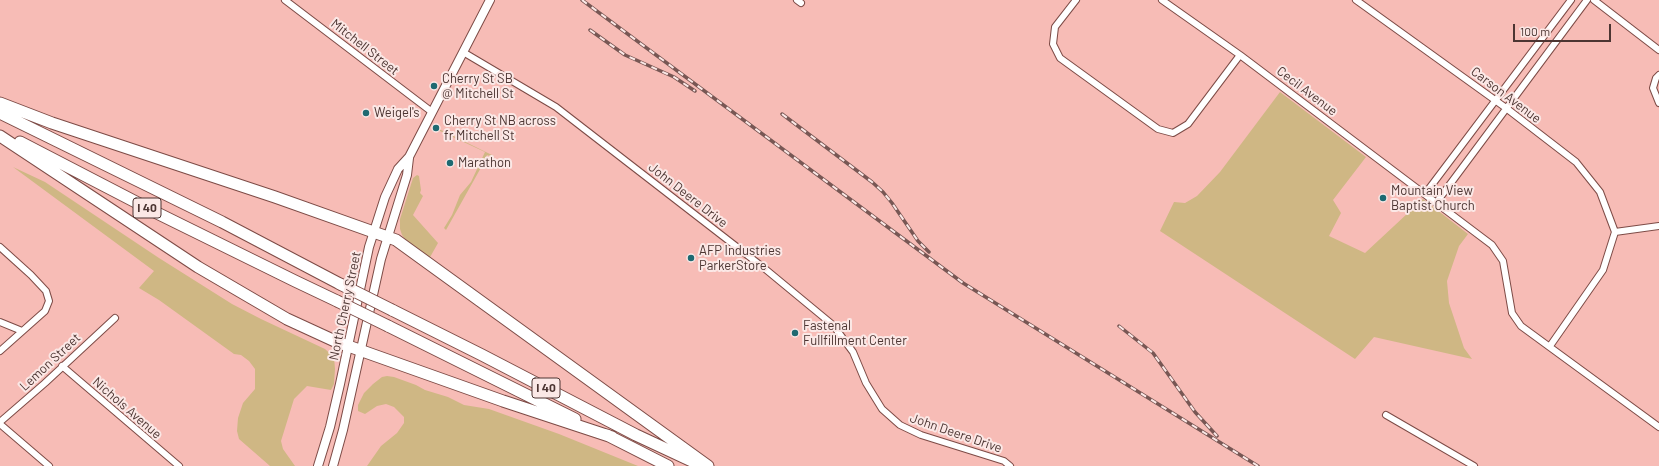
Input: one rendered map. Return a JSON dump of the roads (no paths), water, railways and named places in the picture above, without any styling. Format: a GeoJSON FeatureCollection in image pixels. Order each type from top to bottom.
{"type":"FeatureCollection","features":[{"type":"Feature","properties":{"kind":"highway"},"geometry":{"type":"LineString","coordinates":[[0,103],[52,123],[275,197],[396,240],[708,466]]}},
{"type":"Feature","properties":{"kind":"highway","name":"I 40"},"geometry":{"type":"LineString","coordinates":[[0,113],[222,222],[636,435],[702,466]]}},
{"type":"Feature","properties":{"kind":"highway","name":"I 40"},"geometry":{"type":"LineString","coordinates":[[0,132],[157,214],[388,326],[668,466]]}},
{"type":"Feature","properties":{"kind":"highway"},"geometry":{"type":"LineString","coordinates":[[0,136],[198,267],[287,319],[349,346],[612,438]]}},
{"type":"Feature","properties":{"kind":"main road","name":"North Cherry Street"},"geometry":{"type":"LineString","coordinates":[[333,466],[343,430],[387,236],[406,175],[409,158],[488,1]]}},
{"type":"Feature","properties":{"kind":"main road","name":"North Cherry Street"},"geometry":{"type":"LineString","coordinates":[[318,466],[330,427],[374,231],[398,169],[409,158]]}},
{"type":"Feature","properties":{"kind":"street","name":"Mitchell Street"},"geometry":{"type":"LineString","coordinates":[[285,0],[432,112]]}},
{"type":"Feature","properties":{"kind":"street"},"geometry":{"type":"LineString","coordinates":[[1076,0],[1055,28],[1053,44],[1060,58],[1158,129],[1173,133],[1188,124],[1240,55]]}},
{"type":"Feature","properties":{"kind":"street","name":"Carson Avenue"},"geometry":{"type":"LineString","coordinates":[[1356,0],[1506,108],[1576,162],[1600,192],[1615,232]]}},
{"type":"Feature","properties":{"kind":"street"},"geometry":{"type":"LineString","coordinates":[[1425,194],[1571,0]]}},
{"type":"Feature","properties":{"kind":"street"},"geometry":{"type":"LineString","coordinates":[[1436,203],[1587,0]]}},
{"type":"Feature","properties":{"kind":"street"},"geometry":{"type":"LineString","coordinates":[[1594,0],[1659,50]]}},
{"type":"Feature","properties":{"kind":"street","name":"Cecil Avenue"},"geometry":{"type":"LineString","coordinates":[[1166,1],[1492,245],[1503,261],[1512,313],[1521,326],[1659,427]]}},
{"type":"Feature","properties":{"kind":"street"},"geometry":{"type":"LineString","coordinates":[[1538,44],[1548,53]]}},
{"type":"Feature","properties":{"kind":"street","name":"John Deere Drive"},"geometry":{"type":"LineString","coordinates":[[463,52],[556,107],[764,268],[833,325],[853,352],[866,383],[882,409],[900,425],[921,435],[1004,461],[1010,466]]}},
{"type":"Feature","properties":{"kind":"street"},"geometry":{"type":"LineString","coordinates":[[1659,75],[1656,78],[1653,88],[1659,103]]}},
{"type":"Feature","properties":{"kind":"street"},"geometry":{"type":"LineString","coordinates":[[1550,346],[1603,270],[1615,232],[1659,226]]}},
{"type":"Feature","properties":{"kind":"street"},"geometry":{"type":"LineString","coordinates":[[0,247],[46,291],[49,301],[45,311],[0,351]]}},
{"type":"Feature","properties":{"kind":"street","name":"Lemon Street"},"geometry":{"type":"LineString","coordinates":[[0,423],[115,318]]}},
{"type":"Feature","properties":{"kind":"street"},"geometry":{"type":"LineString","coordinates":[[0,322],[22,331]]}},
{"type":"Feature","properties":{"kind":"street","name":"Nichols Avenue"},"geometry":{"type":"LineString","coordinates":[[62,366],[179,466]]}},
{"type":"Feature","properties":{"kind":"street"},"geometry":{"type":"LineString","coordinates":[[1386,415],[1474,466]]}},
{"type":"Feature","properties":{"kind":"street"},"geometry":{"type":"LineString","coordinates":[[0,423],[49,466]]}},
{"type":"Feature","properties":{"kind":"railway"},"geometry":{"type":"LineString","coordinates":[[582,0],[963,283],[1258,466]]}},
{"type":"Feature","properties":{"kind":"railway"},"geometry":{"type":"LineString","coordinates":[[590,30],[625,55],[674,77],[695,91]]}},
{"type":"Feature","properties":{"kind":"railway"},"geometry":{"type":"LineString","coordinates":[[782,114],[883,192],[918,241],[929,252]]}},
{"type":"Feature","properties":{"kind":"railway"},"geometry":{"type":"LineString","coordinates":[[1119,326],[1153,353],[1195,412],[1217,436]]}},
{"type":"Feature","properties":{"kind":"place","name":"Cherry St SB @ Mitchell St"},"geometry":{"type":"Point","coordinates":[434,86]}},
{"type":"Feature","properties":{"kind":"place","name":"Weigel's"},"geometry":{"type":"Point","coordinates":[366,113]}},
{"type":"Feature","properties":{"kind":"place","name":"Cherry St NB across fr Mitchell St"},"geometry":{"type":"Point","coordinates":[436,128]}},
{"type":"Feature","properties":{"kind":"place","name":"Marathon"},"geometry":{"type":"Point","coordinates":[450,163]}},
{"type":"Feature","properties":{"kind":"place","name":"Mountain View Baptist Church"},"geometry":{"type":"Point","coordinates":[1383,198]}},
{"type":"Feature","properties":{"kind":"place","name":"AFP Industries ParkerStore"},"geometry":{"type":"Point","coordinates":[691,258]}},
{"type":"Feature","properties":{"kind":"place","name":"Fastenal Fullfillment Center"},"geometry":{"type":"Point","coordinates":[795,333]}}]}
